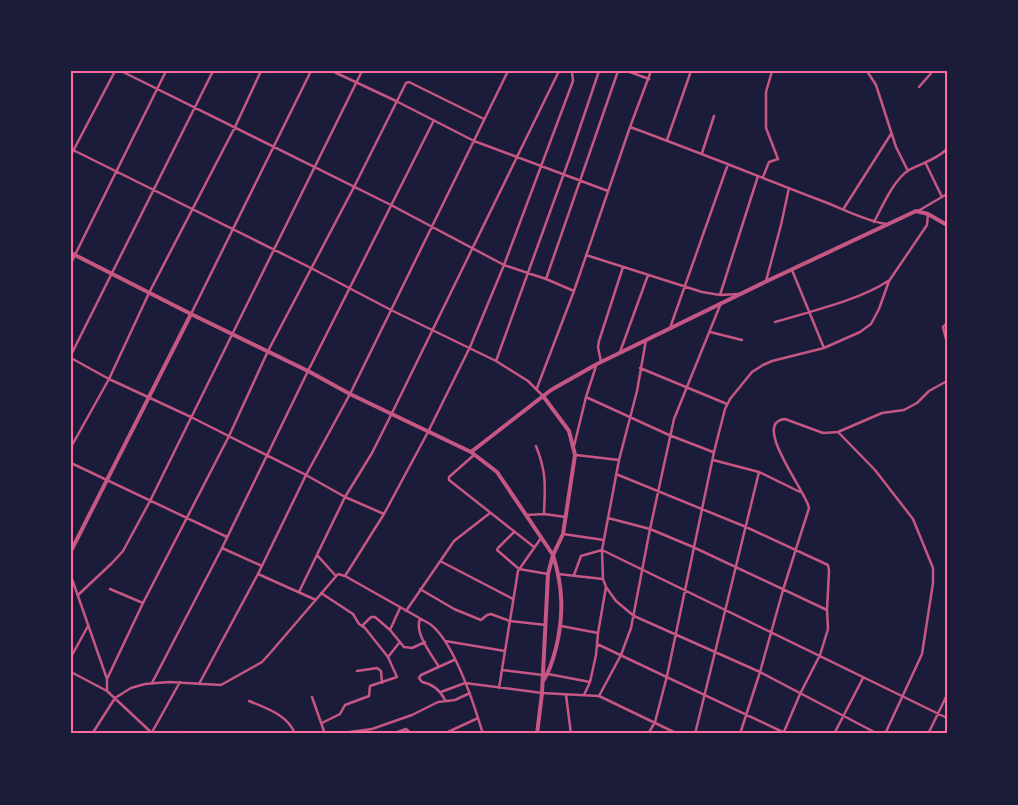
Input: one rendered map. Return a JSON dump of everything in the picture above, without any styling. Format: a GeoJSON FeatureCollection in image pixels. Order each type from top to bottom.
{"type":"FeatureCollection","features":[{"type":"Feature","properties":{"kind":"street"},"geometry":{"type":"LineString","coordinates":[[71,155],[115,71]]}},
{"type":"Feature","properties":{"kind":"street"},"geometry":{"type":"LineString","coordinates":[[121,71],[354,186],[504,265],[574,291]]}},
{"type":"Feature","properties":{"kind":"street"},"geometry":{"type":"LineString","coordinates":[[71,263],[73,254],[117,172],[166,71]]}},
{"type":"Feature","properties":{"kind":"street"},"geometry":{"type":"LineString","coordinates":[[213,71],[71,356],[109,379],[191,417],[306,475],[345,497],[384,514]]}},
{"type":"Feature","properties":{"kind":"street"},"geometry":{"type":"LineString","coordinates":[[71,447],[109,379],[261,71]]}},
{"type":"Feature","properties":{"kind":"street"},"geometry":{"type":"LineString","coordinates":[[71,551],[311,71]]}},
{"type":"Feature","properties":{"kind":"street"},"geometry":{"type":"LineString","coordinates":[[332,71],[474,140],[608,191]]}},
{"type":"Feature","properties":{"kind":"street"},"geometry":{"type":"LineString","coordinates":[[78,595],[122,551],[150,501],[362,71]]}},
{"type":"Feature","properties":{"kind":"street"},"geometry":{"type":"LineString","coordinates":[[199,684],[258,574],[306,475],[350,394],[508,71]]}},
{"type":"Feature","properties":{"kind":"street"},"geometry":{"type":"LineString","coordinates":[[299,592],[345,497],[372,454],[559,71]]}},
{"type":"Feature","properties":{"kind":"street"},"geometry":{"type":"LineString","coordinates":[[344,576],[384,514],[428,432],[470,347],[504,265],[573,81],[572,71]]}},
{"type":"Feature","properties":{"kind":"street"},"geometry":{"type":"LineString","coordinates":[[496,361],[599,71]]}},
{"type":"Feature","properties":{"kind":"street"},"geometry":{"type":"LineString","coordinates":[[546,279],[618,71]]}},
{"type":"Feature","properties":{"kind":"street"},"geometry":{"type":"LineString","coordinates":[[627,71],[649,79]]}},
{"type":"Feature","properties":{"kind":"street"},"geometry":{"type":"LineString","coordinates":[[537,388],[574,291],[651,71]]}},
{"type":"Feature","properties":{"kind":"street"},"geometry":{"type":"LineString","coordinates":[[668,140],[691,71]]}},
{"type":"Feature","properties":{"kind":"street"},"geometry":{"type":"LineString","coordinates":[[762,177],[769,162],[778,159],[766,124],[766,92],[772,71]]}},
{"type":"Feature","properties":{"kind":"street"},"geometry":{"type":"LineString","coordinates":[[867,71],[876,85],[896,147],[908,171]]}},
{"type":"Feature","properties":{"kind":"street"},"geometry":{"type":"LineString","coordinates":[[919,87],[933,71]]}},
{"type":"Feature","properties":{"kind":"street"},"geometry":{"type":"LineString","coordinates":[[107,678],[228,436],[268,351],[406,83],[408,82],[484,119]]}},
{"type":"Feature","properties":{"kind":"street"},"geometry":{"type":"LineString","coordinates":[[702,153],[714,116]]}},
{"type":"Feature","properties":{"kind":"street"},"geometry":{"type":"LineString","coordinates":[[152,684],[222,548],[434,120]]}},
{"type":"Feature","properties":{"kind":"street"},"geometry":{"type":"LineString","coordinates":[[630,127],[844,208],[874,222],[887,224]]}},
{"type":"Feature","properties":{"kind":"street"},"geometry":{"type":"LineString","coordinates":[[844,208],[892,134]]}},
{"type":"Feature","properties":{"kind":"street"},"geometry":{"type":"LineString","coordinates":[[874,222],[887,198],[908,171],[926,164],[947,149]]}},
{"type":"Feature","properties":{"kind":"street"},"geometry":{"type":"LineString","coordinates":[[72,150],[311,268],[391,310],[470,347],[496,361],[537,388],[569,431],[576,455],[563,534],[553,555],[548,574],[545,674]]}},
{"type":"Feature","properties":{"kind":"street"},"geometry":{"type":"LineString","coordinates":[[669,330],[728,164]]}},
{"type":"Feature","properties":{"kind":"street"},"geometry":{"type":"LineString","coordinates":[[926,164],[942,197]]}},
{"type":"Feature","properties":{"kind":"street"},"geometry":{"type":"LineString","coordinates":[[720,295],[758,176]]}},
{"type":"Feature","properties":{"kind":"street"},"geometry":{"type":"LineString","coordinates":[[766,282],[789,188]]}},
{"type":"Feature","properties":{"kind":"street"},"geometry":{"type":"LineString","coordinates":[[534,547],[449,479],[472,453],[543,396],[599,363],[916,211],[947,194]]}},
{"type":"Feature","properties":{"kind":"street"},"geometry":{"type":"LineString","coordinates":[[916,211],[928,214],[947,225]]}},
{"type":"Feature","properties":{"kind":"street"},"geometry":{"type":"LineString","coordinates":[[648,734],[655,722],[667,676],[701,508],[727,404],[744,380],[763,365],[824,348],[860,332],[871,324],[879,309],[889,281],[927,226],[928,214]]}},
{"type":"Feature","properties":{"kind":"street"},"geometry":{"type":"LineString","coordinates":[[73,254],[308,371],[350,394],[472,453],[497,472],[553,555],[562,594],[561,626],[543,681],[537,734]]}},
{"type":"Feature","properties":{"kind":"street"},"geometry":{"type":"LineString","coordinates":[[586,255],[685,287],[720,295],[740,294]]}},
{"type":"Feature","properties":{"kind":"street"},"geometry":{"type":"LineString","coordinates":[[574,446],[586,396],[599,363],[598,341],[623,267]]}},
{"type":"Feature","properties":{"kind":"street"},"geometry":{"type":"LineString","coordinates":[[792,270],[824,348]]}},
{"type":"Feature","properties":{"kind":"street"},"geometry":{"type":"LineString","coordinates":[[619,353],[649,275]]}},
{"type":"Feature","properties":{"kind":"street"},"geometry":{"type":"LineString","coordinates":[[775,322],[872,290],[889,281]]}},
{"type":"Feature","properties":{"kind":"street"},"geometry":{"type":"LineString","coordinates":[[599,696],[621,655],[634,616],[669,435],[686,386],[721,303]]}},
{"type":"Feature","properties":{"kind":"street"},"geometry":{"type":"LineString","coordinates":[[947,323],[943,327],[947,343]]}},
{"type":"Feature","properties":{"kind":"street"},"geometry":{"type":"LineString","coordinates":[[710,332],[742,340]]}},
{"type":"Feature","properties":{"kind":"street"},"geometry":{"type":"LineString","coordinates":[[646,340],[639,379],[616,474],[602,550],[603,579],[606,588],[616,601],[634,616],[676,633],[760,672],[878,734]]}},
{"type":"Feature","properties":{"kind":"street"},"geometry":{"type":"LineString","coordinates":[[640,368],[727,404]]}},
{"type":"Feature","properties":{"kind":"street"},"geometry":{"type":"LineString","coordinates":[[740,734],[809,508],[809,504],[801,493],[781,454],[773,427],[775,422],[785,419],[823,433],[838,432],[882,414],[904,410],[917,403],[929,391],[947,381]]}},
{"type":"Feature","properties":{"kind":"street"},"geometry":{"type":"LineString","coordinates":[[586,396],[630,418],[714,452]]}},
{"type":"Feature","properties":{"kind":"street"},"geometry":{"type":"LineString","coordinates":[[838,432],[876,470],[914,519],[932,568],[933,582],[922,654],[884,734]]}},
{"type":"Feature","properties":{"kind":"street"},"geometry":{"type":"LineString","coordinates":[[536,446],[544,468],[546,481],[544,514]]}},
{"type":"Feature","properties":{"kind":"street"},"geometry":{"type":"LineString","coordinates":[[576,455],[619,460]]}},
{"type":"Feature","properties":{"kind":"street"},"geometry":{"type":"LineString","coordinates":[[713,460],[759,472],[801,493]]}},
{"type":"Feature","properties":{"kind":"street"},"geometry":{"type":"LineString","coordinates":[[71,463],[227,537]]}},
{"type":"Feature","properties":{"kind":"street"},"geometry":{"type":"LineString","coordinates":[[695,734],[759,472]]}},
{"type":"Feature","properties":{"kind":"street"},"geometry":{"type":"LineString","coordinates":[[597,644],[785,733],[800,694],[820,655],[828,628],[827,610],[830,570],[828,565],[746,527],[616,474]]}},
{"type":"Feature","properties":{"kind":"street"},"geometry":{"type":"LineString","coordinates":[[406,611],[454,541],[490,513]]}},
{"type":"Feature","properties":{"kind":"street"},"geometry":{"type":"LineString","coordinates":[[527,515],[544,514],[566,517]]}},
{"type":"Feature","properties":{"kind":"street"},"geometry":{"type":"LineString","coordinates":[[608,518],[650,529],[693,547],[827,610]]}},
{"type":"Feature","properties":{"kind":"street"},"geometry":{"type":"LineString","coordinates":[[514,532],[497,549],[519,569],[548,574]]}},
{"type":"Feature","properties":{"kind":"street"},"geometry":{"type":"LineString","coordinates":[[563,534],[604,540]]}},
{"type":"Feature","properties":{"kind":"street"},"geometry":{"type":"LineString","coordinates":[[499,688],[519,569],[542,538]]}},
{"type":"Feature","properties":{"kind":"street"},"geometry":{"type":"LineString","coordinates":[[222,548],[262,566]]}},
{"type":"Feature","properties":{"kind":"street"},"geometry":{"type":"LineString","coordinates":[[574,575],[580,556],[602,550],[947,718]]}},
{"type":"Feature","properties":{"kind":"street"},"geometry":{"type":"LineString","coordinates":[[317,555],[335,575],[344,576],[436,628],[445,641],[470,693],[483,734]]}},
{"type":"Feature","properties":{"kind":"street"},"geometry":{"type":"LineString","coordinates":[[440,561],[513,599]]}},
{"type":"Feature","properties":{"kind":"street"},"geometry":{"type":"LineString","coordinates":[[258,574],[316,600]]}},
{"type":"Feature","properties":{"kind":"street"},"geometry":{"type":"LineString","coordinates":[[558,574],[603,579]]}},
{"type":"Feature","properties":{"kind":"street"},"geometry":{"type":"LineString","coordinates":[[92,734],[115,698],[131,688],[180,682],[221,685],[262,662],[316,600],[335,575]]}},
{"type":"Feature","properties":{"kind":"street"},"geometry":{"type":"LineString","coordinates":[[71,576],[107,678],[107,691]]}},
{"type":"Feature","properties":{"kind":"street"},"geometry":{"type":"LineString","coordinates":[[584,696],[590,682],[596,655],[606,588]]}},
{"type":"Feature","properties":{"kind":"street"},"geometry":{"type":"LineString","coordinates":[[110,589],[143,603]]}},
{"type":"Feature","properties":{"kind":"street"},"geometry":{"type":"LineString","coordinates":[[420,589],[472,617],[483,620],[487,615],[491,614],[510,621],[546,625]]}},
{"type":"Feature","properties":{"kind":"street"},"geometry":{"type":"LineString","coordinates":[[321,593],[351,613],[388,657],[397,677],[370,686],[369,696],[345,704],[340,714],[322,723]]}},
{"type":"Feature","properties":{"kind":"street"},"geometry":{"type":"LineString","coordinates":[[390,630],[400,608]]}},
{"type":"Feature","properties":{"kind":"street"},"geometry":{"type":"LineString","coordinates":[[362,626],[373,616],[390,630],[404,647],[410,648],[425,642]]}},
{"type":"Feature","properties":{"kind":"street"},"geometry":{"type":"LineString","coordinates":[[420,619],[418,629],[439,667]]}},
{"type":"Feature","properties":{"kind":"street"},"geometry":{"type":"LineString","coordinates":[[71,657],[88,626]]}},
{"type":"Feature","properties":{"kind":"street"},"geometry":{"type":"LineString","coordinates":[[561,626],[598,633]]}},
{"type":"Feature","properties":{"kind":"street"},"geometry":{"type":"LineString","coordinates":[[445,641],[505,651]]}},
{"type":"Feature","properties":{"kind":"street"},"geometry":{"type":"LineString","coordinates":[[388,657],[399,643]]}},
{"type":"Feature","properties":{"kind":"street"},"geometry":{"type":"LineString","coordinates":[[445,700],[441,692],[430,684],[422,682],[419,678],[421,675],[454,660]]}},
{"type":"Feature","properties":{"kind":"street"},"geometry":{"type":"LineString","coordinates":[[357,671],[377,668],[380,671],[382,682]]}},
{"type":"Feature","properties":{"kind":"street"},"geometry":{"type":"LineString","coordinates":[[502,670],[545,674],[590,682]]}},
{"type":"Feature","properties":{"kind":"street"},"geometry":{"type":"LineString","coordinates":[[71,672],[107,691],[152,733],[180,682]]}},
{"type":"Feature","properties":{"kind":"street"},"geometry":{"type":"LineString","coordinates":[[834,734],[863,678]]}},
{"type":"Feature","properties":{"kind":"street"},"geometry":{"type":"LineString","coordinates":[[441,692],[465,683],[542,693],[599,696],[678,734]]}},
{"type":"Feature","properties":{"kind":"street"},"geometry":{"type":"LineString","coordinates":[[335,734],[369,732],[412,715],[438,702],[455,700],[470,693]]}},
{"type":"Feature","properties":{"kind":"street"},"geometry":{"type":"LineString","coordinates":[[566,695],[571,734]]}},
{"type":"Feature","properties":{"kind":"street"},"geometry":{"type":"LineString","coordinates":[[928,734],[947,695]]}},
{"type":"Feature","properties":{"kind":"street"},"geometry":{"type":"LineString","coordinates":[[312,697],[325,734]]}},
{"type":"Feature","properties":{"kind":"street"},"geometry":{"type":"LineString","coordinates":[[249,701],[280,715],[291,726],[295,734]]}},
{"type":"Feature","properties":{"kind":"street"},"geometry":{"type":"LineString","coordinates":[[440,734],[478,718]]}},
{"type":"Feature","properties":{"kind":"street"},"geometry":{"type":"LineString","coordinates":[[392,734],[406,729],[412,734]]}},
{"type":"Feature","properties":{"kind":"street"},"geometry":{"type":"LineString","coordinates":[[178,734],[183,732],[185,734]]}}]}
